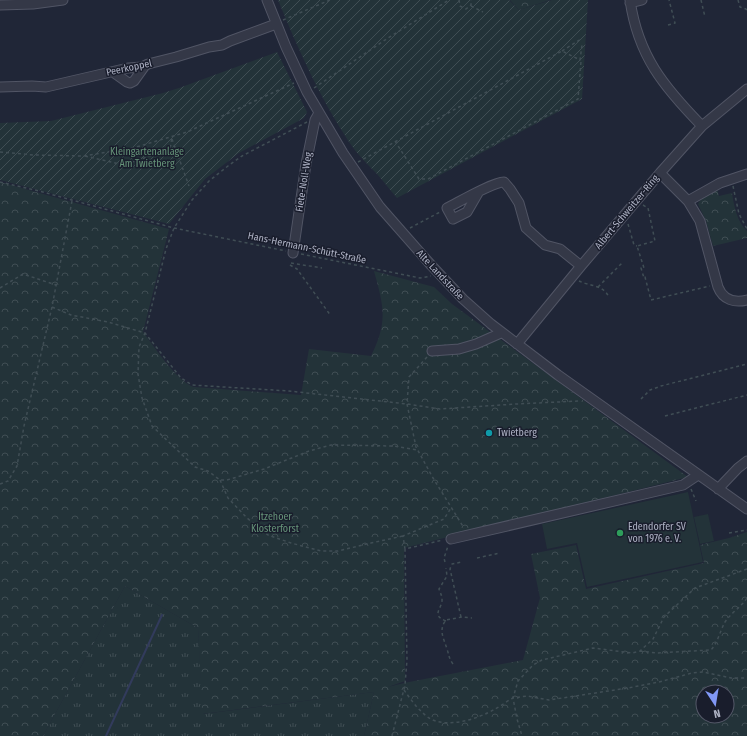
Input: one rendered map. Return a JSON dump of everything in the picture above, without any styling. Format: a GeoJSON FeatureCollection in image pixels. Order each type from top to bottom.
{"type":"FeatureCollection","features":[{"type":"Feature","properties":{"kind":"street"},"geometry":{"type":"LineString","coordinates":[[0,5],[33,4],[63,0]]}},
{"type":"Feature","properties":{"kind":"street","name":"Alte Landstraße"},"geometry":{"type":"LineString","coordinates":[[267,0],[318,115],[375,201],[438,273],[473,309],[501,333],[747,509]]}},
{"type":"Feature","properties":{"kind":"street"},"geometry":{"type":"LineString","coordinates":[[642,0],[630,2],[633,19],[647,57],[652,67],[676,99],[702,126]]}},
{"type":"Feature","properties":{"kind":"street","name":"Peerkoppel"},"geometry":{"type":"LineString","coordinates":[[0,87],[46,87],[61,82],[128,68],[144,67],[209,47],[222,45],[276,23]]}},
{"type":"Feature","properties":{"kind":"street"},"geometry":{"type":"LineString","coordinates":[[113,72],[126,82],[130,83],[134,81],[144,67]]}},
{"type":"Feature","properties":{"kind":"street","name":"Albert-Schweitzer-Ring"},"geometry":{"type":"LineString","coordinates":[[517,344],[637,199],[702,126],[747,89]]}},
{"type":"Feature","properties":{"kind":"street","name":"Fiete-Noll-Weg"},"geometry":{"type":"LineString","coordinates":[[293,253],[306,164],[312,133],[318,115]]}},
{"type":"Feature","properties":{"kind":"street"},"geometry":{"type":"LineString","coordinates":[[660,173],[688,201],[702,226],[717,284],[721,293],[738,302],[747,300]]}},
{"type":"Feature","properties":{"kind":"street"},"geometry":{"type":"LineString","coordinates":[[688,201],[714,185],[747,174]]}},
{"type":"Feature","properties":{"kind":"street"},"geometry":{"type":"LineString","coordinates":[[447,208],[453,219],[467,212],[478,193],[497,183],[504,182],[519,203],[526,228],[546,245],[562,250],[581,266]]}},
{"type":"Feature","properties":{"kind":"street"},"geometry":{"type":"LineString","coordinates":[[432,352],[459,349],[476,344],[501,333]]}},
{"type":"Feature","properties":{"kind":"street"},"geometry":{"type":"LineString","coordinates":[[718,489],[738,468],[747,461]]}},
{"type":"Feature","properties":{"kind":"street"},"geometry":{"type":"LineString","coordinates":[[451,539],[683,485],[690,482],[698,475]]}},
{"type":"Feature","properties":{"kind":"path"},"geometry":{"type":"LineString","coordinates":[[276,23],[330,0]]}},
{"type":"Feature","properties":{"kind":"path"},"geometry":{"type":"LineString","coordinates":[[307,92],[388,38],[449,0]]}},
{"type":"Feature","properties":{"kind":"path"},"geometry":{"type":"LineString","coordinates":[[459,0],[459,5],[462,8],[468,9],[471,6]]}},
{"type":"Feature","properties":{"kind":"path"},"geometry":{"type":"LineString","coordinates":[[471,6],[472,0]]}},
{"type":"Feature","properties":{"kind":"path"},"geometry":{"type":"LineString","coordinates":[[668,25],[675,23],[669,0]]}},
{"type":"Feature","properties":{"kind":"path"},"geometry":{"type":"LineString","coordinates":[[701,0],[705,17]]}},
{"type":"Feature","properties":{"kind":"path"},"geometry":{"type":"LineString","coordinates":[[738,0],[740,6],[747,11]]}},
{"type":"Feature","properties":{"kind":"path"},"geometry":{"type":"LineString","coordinates":[[471,6],[483,12]]}},
{"type":"Feature","properties":{"kind":"path"},"geometry":{"type":"LineString","coordinates":[[351,165],[582,40]]}},
{"type":"Feature","properties":{"kind":"path"},"geometry":{"type":"LineString","coordinates":[[395,141],[420,179],[428,179],[578,99],[582,45]]}},
{"type":"Feature","properties":{"kind":"path"},"geometry":{"type":"LineString","coordinates":[[562,51],[580,60]]}},
{"type":"Feature","properties":{"kind":"path"},"geometry":{"type":"LineString","coordinates":[[83,156],[133,148],[172,137],[203,125],[301,79]]}},
{"type":"Feature","properties":{"kind":"path"},"geometry":{"type":"LineString","coordinates":[[318,115],[242,156],[228,166],[209,181],[192,200],[174,228],[166,249],[145,333],[138,347],[138,374],[142,398],[152,426],[195,467],[208,470],[220,480],[228,498],[247,518],[268,535],[290,543],[321,551],[338,551],[403,536],[444,520],[451,508]]}},
{"type":"Feature","properties":{"kind":"path"},"geometry":{"type":"LineString","coordinates":[[0,152],[34,155],[83,156],[124,164],[170,149],[172,137]]}},
{"type":"Feature","properties":{"kind":"path"},"geometry":{"type":"LineString","coordinates":[[172,137],[189,186]]}},
{"type":"Feature","properties":{"kind":"path"},"geometry":{"type":"LineString","coordinates":[[731,179],[739,214],[747,229]]}},
{"type":"Feature","properties":{"kind":"path","name":"Hans-Hermann-Schütt-Straße"},"geometry":{"type":"LineString","coordinates":[[0,182],[39,191],[174,228],[293,253],[420,278],[438,273]]}},
{"type":"Feature","properties":{"kind":"path"},"geometry":{"type":"LineString","coordinates":[[637,199],[648,208],[655,241],[637,246]]}},
{"type":"Feature","properties":{"kind":"path"},"geometry":{"type":"LineString","coordinates":[[0,484],[8,481],[18,466],[24,426],[52,307],[72,201]]}},
{"type":"Feature","properties":{"kind":"path"},"geometry":{"type":"LineString","coordinates":[[402,233],[447,208]]}},
{"type":"Feature","properties":{"kind":"path"},"geometry":{"type":"LineString","coordinates":[[625,214],[634,245],[637,246],[644,268],[641,268],[652,300],[717,284]]}},
{"type":"Feature","properties":{"kind":"path"},"geometry":{"type":"LineString","coordinates":[[598,287],[622,263]]}},
{"type":"Feature","properties":{"kind":"path"},"geometry":{"type":"LineString","coordinates":[[322,268],[291,264],[297,269],[331,316]]}},
{"type":"Feature","properties":{"kind":"path"},"geometry":{"type":"LineString","coordinates":[[0,288],[23,274],[56,285]]}},
{"type":"Feature","properties":{"kind":"path"},"geometry":{"type":"LineString","coordinates":[[572,277],[598,287],[605,291],[609,298]]}},
{"type":"Feature","properties":{"kind":"path"},"geometry":{"type":"LineString","coordinates":[[52,307],[71,315],[108,322],[145,333],[181,378],[192,385],[289,391],[407,404],[440,410],[578,401]]}},
{"type":"Feature","properties":{"kind":"path"},"geometry":{"type":"LineString","coordinates":[[432,352],[409,377],[407,404],[417,450],[468,535]]}},
{"type":"Feature","properties":{"kind":"path"},"geometry":{"type":"LineString","coordinates":[[641,399],[648,392],[658,387],[747,364]]}},
{"type":"Feature","properties":{"kind":"path"},"geometry":{"type":"LineString","coordinates":[[665,416],[747,395]]}},
{"type":"Feature","properties":{"kind":"path"},"geometry":{"type":"LineString","coordinates":[[220,480],[227,480],[264,469],[308,451],[331,445],[393,446],[417,450]]}},
{"type":"Feature","properties":{"kind":"path"},"geometry":{"type":"LineString","coordinates":[[690,482],[696,502]]}},
{"type":"Feature","properties":{"kind":"path"},"geometry":{"type":"LineString","coordinates":[[729,533],[747,530]]}},
{"type":"Feature","properties":{"kind":"path"},"geometry":{"type":"LineString","coordinates":[[392,736],[404,690],[407,660],[405,549],[403,536]]}},
{"type":"Feature","properties":{"kind":"path"},"geometry":{"type":"LineString","coordinates":[[405,549],[451,539]]}},
{"type":"Feature","properties":{"kind":"path"},"geometry":{"type":"LineString","coordinates":[[445,562],[444,558],[451,539]]}},
{"type":"Feature","properties":{"kind":"path"},"geometry":{"type":"LineString","coordinates":[[476,558],[500,553]]}},
{"type":"Feature","properties":{"kind":"path"},"geometry":{"type":"LineString","coordinates":[[449,565],[462,562]]}},
{"type":"Feature","properties":{"kind":"path"},"geometry":{"type":"LineString","coordinates":[[452,564],[450,569],[461,617]]}},
{"type":"Feature","properties":{"kind":"path"},"geometry":{"type":"LineString","coordinates":[[446,568],[447,576],[439,589],[442,601],[437,611],[439,616],[441,619],[446,621],[461,617],[472,618]]}},
{"type":"Feature","properties":{"kind":"path"},"geometry":{"type":"LineString","coordinates":[[640,651],[653,639],[664,617],[695,588],[747,569]]}},
{"type":"Feature","properties":{"kind":"path"},"geometry":{"type":"LineString","coordinates":[[522,736],[517,719],[514,698],[518,681],[533,665],[542,660],[593,648],[632,653],[640,651],[656,653],[711,650],[716,645],[721,630],[727,620],[747,598]]}},
{"type":"Feature","properties":{"kind":"path"},"geometry":{"type":"LineString","coordinates":[[446,621],[442,630],[442,635],[449,659],[453,664]]}},
{"type":"Feature","properties":{"kind":"path"},"geometry":{"type":"LineString","coordinates":[[404,690],[418,708],[429,718],[438,722],[463,722],[494,710],[514,698],[527,696],[549,700],[628,688],[659,682],[692,673],[704,672],[731,678],[747,678]]}},
{"type":"Feature","properties":{"kind":"green space"},"geometry":{"type":"Polygon","coordinates":[[[278,0],[509,0],[519,10],[552,0],[588,0],[582,99],[397,198],[355,151],[338,125],[310,73],[278,0]]]}},
{"type":"Feature","properties":{"kind":"green space"},"geometry":{"type":"Polygon","coordinates":[[[510,0],[550,0],[519,10],[510,0]]]}},
{"type":"Feature","properties":{"kind":"green space","name":"Kleingartenanlage Am Twietberg"},"geometry":{"type":"Polygon","coordinates":[[[277,52],[307,112],[304,118],[239,153],[205,179],[169,224],[0,180],[0,123],[51,121],[163,93],[277,52]]]}},
{"type":"Feature","properties":{"kind":"green space","name":"Itzehoer Klosterforst"},"geometry":{"type":"Polygon","coordinates":[[[0,182],[169,229],[143,332],[173,371],[187,384],[194,387],[301,395],[309,349],[371,356],[380,333],[383,314],[374,271],[434,287],[452,304],[688,477],[404,548],[405,681],[388,687],[523,660],[540,598],[531,554],[576,545],[586,589],[704,563],[700,545],[747,532],[747,736],[364,736],[374,692],[202,714],[198,628],[125,586],[43,736],[0,736],[0,182]]]}},
{"type":"Feature","properties":{"kind":"green space"},"geometry":{"type":"Polygon","coordinates":[[[717,189],[719,196],[732,193],[738,218],[747,231],[747,238],[713,246],[706,221],[698,204],[704,197],[717,189]]]}},
{"type":"Feature","properties":{"kind":"green space","name":"Edendorfer SV von 1976 e. V."},"geometry":{"type":"Polygon","coordinates":[[[688,492],[703,562],[587,587],[577,543],[547,549],[542,524],[688,492]]]}},
{"type":"Feature","properties":{"kind":"green space"},"geometry":{"type":"Polygon","coordinates":[[[708,514],[714,541],[700,544],[694,517],[708,514]]]}},
{"type":"Feature","properties":{"kind":"green space"},"geometry":{"type":"Polygon","coordinates":[[[125,586],[198,628],[203,714],[374,692],[364,736],[43,736],[125,586]]]}},
{"type":"Feature","properties":{"kind":"waterway"},"geometry":{"type":"LineString","coordinates":[[106,736],[162,615]]}},
{"type":"Feature","properties":{"kind":"place","name":"Twietberg"},"geometry":{"type":"Point","coordinates":[489,433]}},
{"type":"Feature","properties":{"kind":"place","name":"Edendorfer SV von 1976 e. V."},"geometry":{"type":"Point","coordinates":[620,533]}}]}
